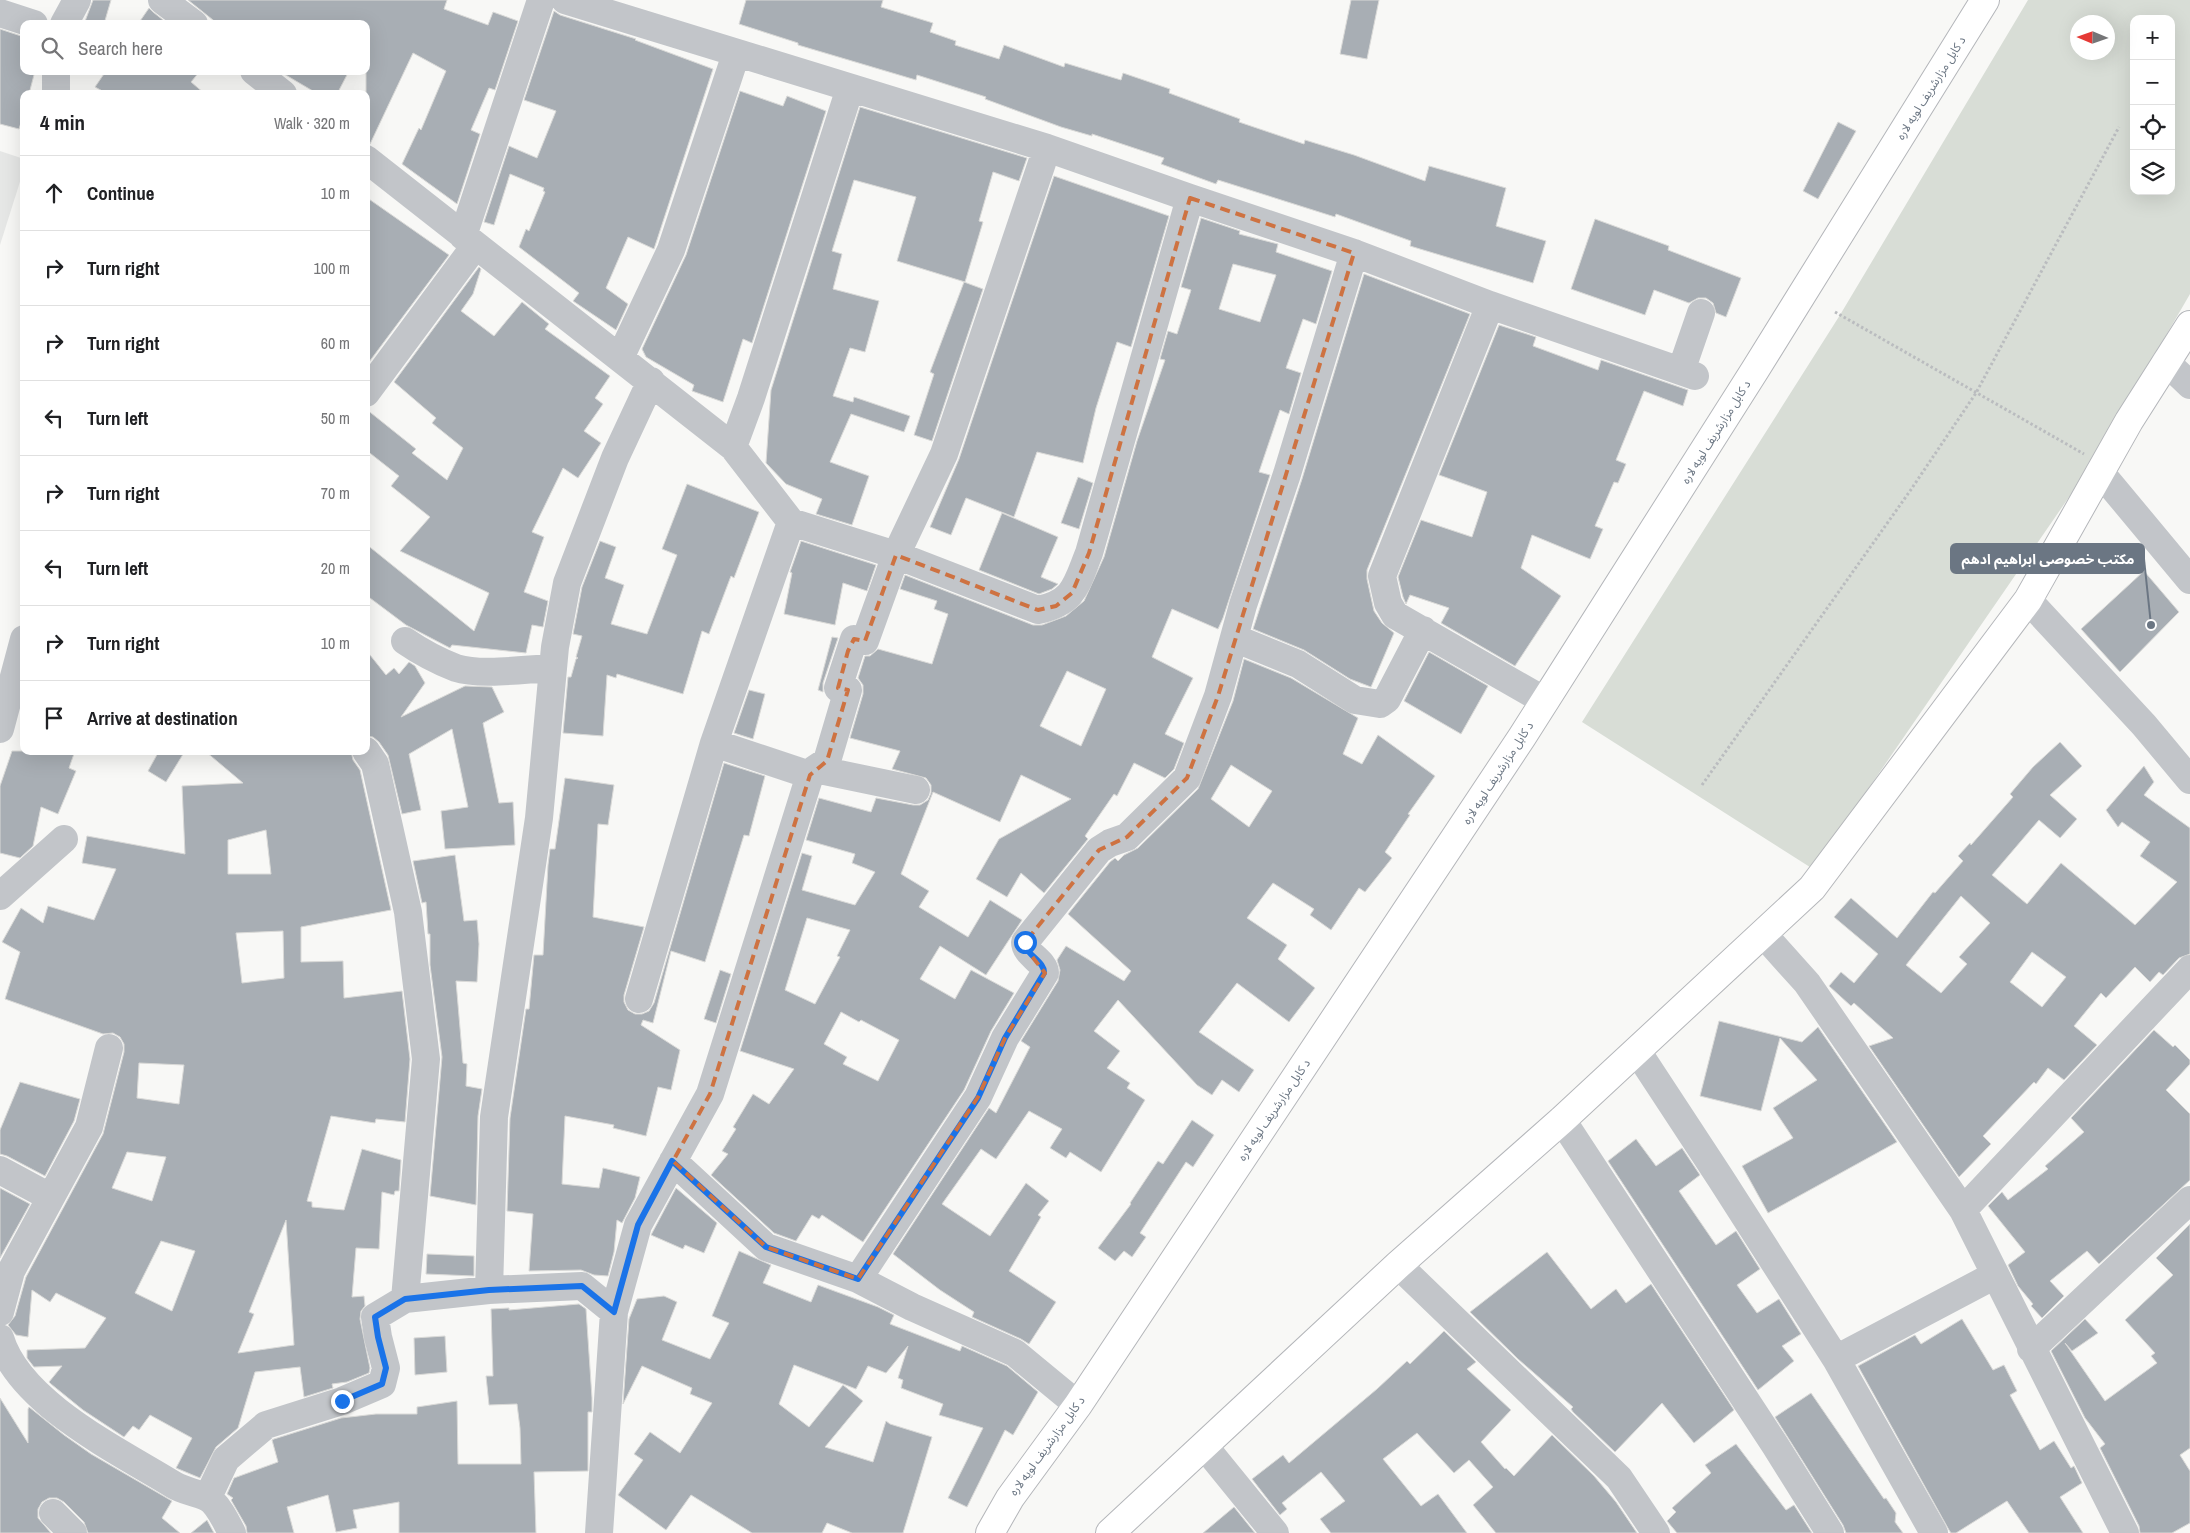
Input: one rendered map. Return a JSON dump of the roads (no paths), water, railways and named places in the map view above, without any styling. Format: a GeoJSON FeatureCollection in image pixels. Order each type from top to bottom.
{"type":"FeatureCollection","features":[{"type":"Feature","properties":{"kind":"highway","name":"د کابل مزارشریف لویه لاره"},"geometry":{"type":"LineString","coordinates":[[990,1533],[1010,1498],[1078,1404],[1545,701],[1755,370],[1985,0]]}},
{"type":"Feature","properties":{"kind":"highway"},"geometry":{"type":"LineString","coordinates":[[1110,1533],[1398,1265],[1637,1052],[1812,888],[2028,600],[2129,421],[2190,325]]}},
{"type":"Feature","properties":{"kind":"street"},"geometry":{"type":"LineString","coordinates":[[66,20],[76,0]]}},
{"type":"Feature","properties":{"kind":"street"},"geometry":{"type":"LineString","coordinates":[[162,0],[189,20]]}},
{"type":"Feature","properties":{"kind":"street"},"geometry":{"type":"LineString","coordinates":[[370,388],[469,241],[541,0]]}},
{"type":"Feature","properties":{"kind":"street"},"geometry":{"type":"LineString","coordinates":[[565,0],[1047,148],[1354,253],[1490,305],[1688,374],[1700,313]]}},
{"type":"Feature","properties":{"kind":"street"},"geometry":{"type":"LineString","coordinates":[[0,13],[22,20]]}},
{"type":"Feature","properties":{"kind":"street"},"geometry":{"type":"LineString","coordinates":[[620,358],[671,250],[736,54]]}},
{"type":"Feature","properties":{"kind":"street"},"geometry":{"type":"LineString","coordinates":[[56,75],[56,90]]}},
{"type":"Feature","properties":{"kind":"street"},"geometry":{"type":"LineString","coordinates":[[259,75],[278,90]]}},
{"type":"Feature","properties":{"kind":"street"},"geometry":{"type":"LineString","coordinates":[[733,447],[751,398],[850,88]]}},
{"type":"Feature","properties":{"kind":"street"},"geometry":{"type":"LineString","coordinates":[[599,1533],[614,1312],[638,1225],[710,1094],[812,772],[827,761],[848,690],[838,688],[848,651],[854,639],[865,641],[896,555],[944,454],[1047,148]]}},
{"type":"Feature","properties":{"kind":"street"},"geometry":{"type":"LineString","coordinates":[[370,162],[733,447],[791,522],[896,555],[1038,610],[1056,606],[1072,593],[1089,553],[1190,198]]}},
{"type":"Feature","properties":{"kind":"street"},"geometry":{"type":"LineString","coordinates":[[858,1279],[978,1098],[1005,1038],[1044,973],[1044,968],[1026,948],[1025,942],[1099,850],[1110,843],[1126,837],[1187,778],[1218,696],[1243,605],[1287,474],[1354,253]]}},
{"type":"Feature","properties":{"kind":"street"},"geometry":{"type":"LineString","coordinates":[[1490,305],[1382,576],[1388,603],[1395,615],[1545,701]]}},
{"type":"Feature","properties":{"kind":"street"},"geometry":{"type":"LineString","coordinates":[[2166,362],[2190,385]]}},
{"type":"Feature","properties":{"kind":"street"},"geometry":{"type":"LineString","coordinates":[[489,1290],[494,1117],[539,818],[553,668],[566,583],[615,458],[651,381]]}},
{"type":"Feature","properties":{"kind":"street"},"geometry":{"type":"LineString","coordinates":[[2102,469],[2190,580]]}},
{"type":"Feature","properties":{"kind":"street"},"geometry":{"type":"LineString","coordinates":[[639,999],[714,743],[791,522]]}},
{"type":"Feature","properties":{"kind":"street"},"geometry":{"type":"LineString","coordinates":[[2028,600],[2144,725],[2190,780]]}},
{"type":"Feature","properties":{"kind":"street"},"geometry":{"type":"LineString","coordinates":[[1234,638],[1298,664],[1355,700],[1380,704],[1387,699],[1423,630]]}},
{"type":"Feature","properties":{"kind":"street"},"geometry":{"type":"LineString","coordinates":[[404,641],[430,657],[458,668],[490,671],[553,668]]}},
{"type":"Feature","properties":{"kind":"street"},"geometry":{"type":"LineString","coordinates":[[0,729],[20,654]]}},
{"type":"Feature","properties":{"kind":"street"},"geometry":{"type":"LineString","coordinates":[[714,743],[812,772],[916,790]]}},
{"type":"Feature","properties":{"kind":"street"},"geometry":{"type":"LineString","coordinates":[[369,755],[375,764],[408,912],[426,1059],[405,1299]]}},
{"type":"Feature","properties":{"kind":"street"},"geometry":{"type":"LineString","coordinates":[[0,896],[64,839]]}},
{"type":"Feature","properties":{"kind":"street"},"geometry":{"type":"LineString","coordinates":[[1763,934],[1807,983],[1963,1210],[2125,1533]]}},
{"type":"Feature","properties":{"kind":"street"},"geometry":{"type":"LineString","coordinates":[[1963,1210],[2190,969]]}},
{"type":"Feature","properties":{"kind":"street"},"geometry":{"type":"LineString","coordinates":[[0,1312],[11,1271],[88,1128],[109,1048]]}},
{"type":"Feature","properties":{"kind":"street"},"geometry":{"type":"LineString","coordinates":[[1637,1052],[1836,1359],[1934,1533]]}},
{"type":"Feature","properties":{"kind":"street"},"geometry":{"type":"LineString","coordinates":[[1562,1120],[1775,1445],[1830,1533]]}},
{"type":"Feature","properties":{"kind":"street"},"geometry":{"type":"LineString","coordinates":[[672,1161],[766,1247],[858,1279],[912,1307],[1015,1353],[1078,1404]]}},
{"type":"Feature","properties":{"kind":"street"},"geometry":{"type":"LineString","coordinates":[[0,1170],[50,1197]]}},
{"type":"Feature","properties":{"kind":"street"},"geometry":{"type":"LineString","coordinates":[[2031,1348],[2190,1200]]}},
{"type":"Feature","properties":{"kind":"street"},"geometry":{"type":"LineString","coordinates":[[1398,1265],[1619,1478],[1656,1533]]}},
{"type":"Feature","properties":{"kind":"street"},"geometry":{"type":"LineString","coordinates":[[1836,1359],[1995,1275]]}},
{"type":"Feature","properties":{"kind":"street"},"geometry":{"type":"LineString","coordinates":[[208,1498],[226,1459],[266,1425],[342,1401],[382,1384],[386,1368],[375,1317],[405,1299],[489,1290],[582,1286],[614,1312]]}},
{"type":"Feature","properties":{"kind":"street"},"geometry":{"type":"LineString","coordinates":[[0,1338],[3,1349],[17,1374],[63,1417],[182,1490],[208,1498],[225,1519],[232,1533]]}},
{"type":"Feature","properties":{"kind":"street"},"geometry":{"type":"LineString","coordinates":[[1205,1446],[1275,1533]]}},
{"type":"Feature","properties":{"kind":"street"},"geometry":{"type":"LineString","coordinates":[[53,1513],[73,1533]]}},
{"type":"Feature","properties":{"kind":"place","name":"مکتب خصوصی ابراهیم ادهم"},"geometry":{"type":"Point","coordinates":[2151,625]}}]}
